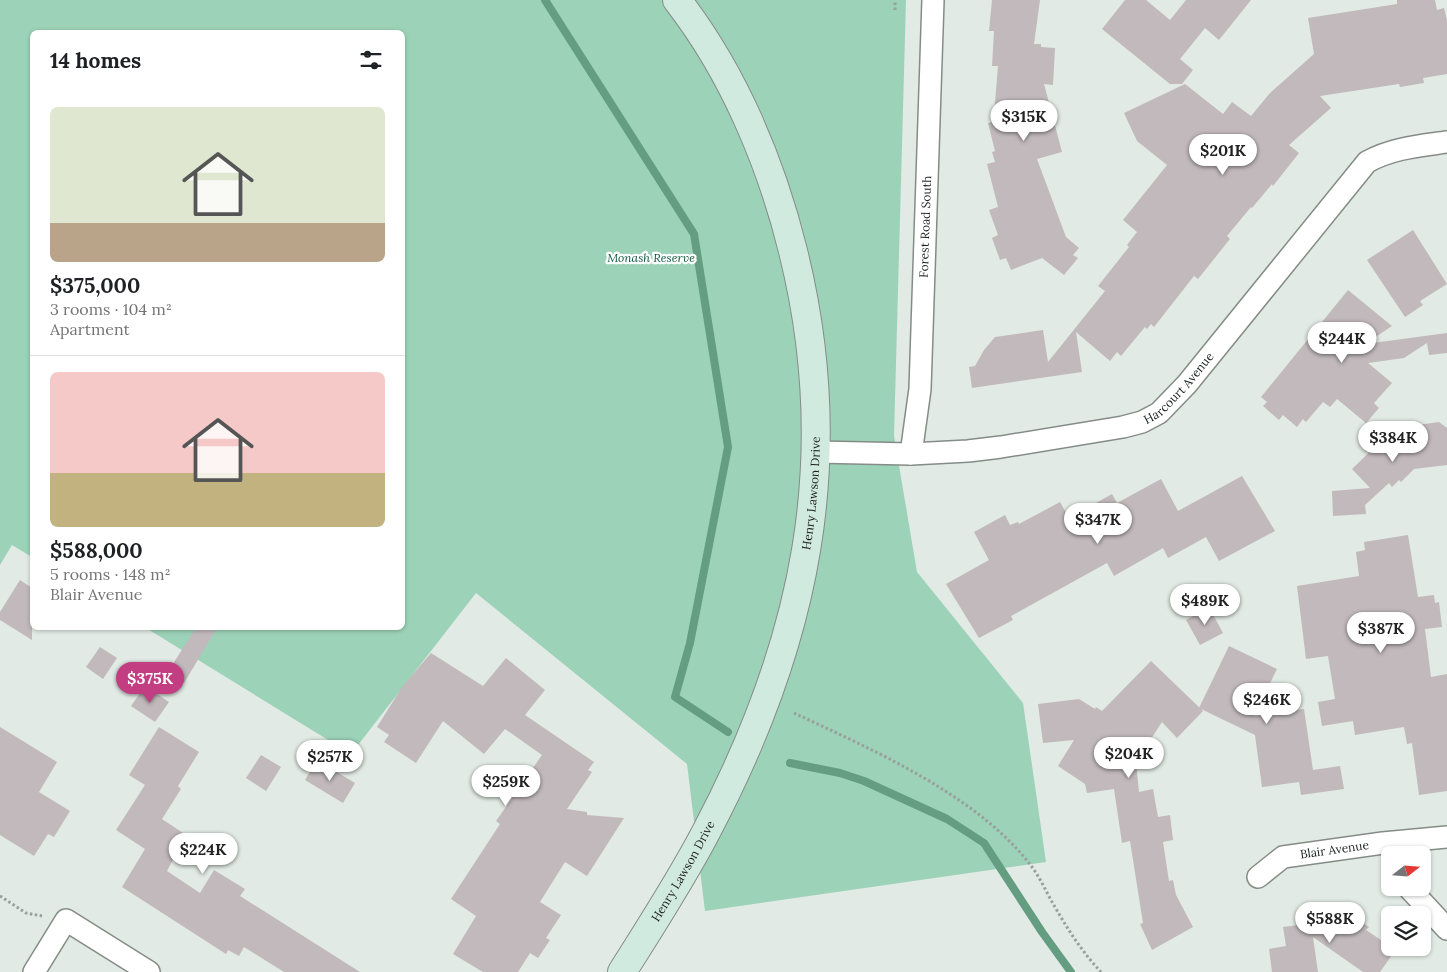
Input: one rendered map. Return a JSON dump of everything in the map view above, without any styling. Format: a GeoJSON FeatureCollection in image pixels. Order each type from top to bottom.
{"type":"FeatureCollection","features":[{"type":"Feature","properties":{"kind":"main road","name":"Henry Lawson Drive"},"geometry":{"type":"LineString","coordinates":[[622,972],[706,833],[739,766],[764,707],[783,653],[800,587],[812,511],[816,452],[813,356],[802,292],[788,230],[766,163],[736,96],[702,34],[677,0]]}},
{"type":"Feature","properties":{"kind":"street","name":"Forest Road South"},"geometry":{"type":"LineString","coordinates":[[911,454],[920,389],[933,0]]}},
{"type":"Feature","properties":{"kind":"street","name":"Harcourt Avenue"},"geometry":{"type":"LineString","coordinates":[[816,452],[911,454],[1001,447],[1082,435],[1142,422],[1159,413],[1187,384],[1367,162],[1381,154],[1398,149],[1447,142]]}},
{"type":"Feature","properties":{"kind":"street","name":"Blair Avenue"},"geometry":{"type":"LineString","coordinates":[[1402,846],[1447,837]]}},
{"type":"Feature","properties":{"kind":"street","name":"Blair Avenue"},"geometry":{"type":"LineString","coordinates":[[1258,877],[1283,857],[1381,849]]}},
{"type":"Feature","properties":{"kind":"street"},"geometry":{"type":"LineString","coordinates":[[1416,896],[1447,929]]}},
{"type":"Feature","properties":{"kind":"street"},"geometry":{"type":"LineString","coordinates":[[34,972],[66,920],[149,972]]}},
{"type":"Feature","properties":{"kind":"path"},"geometry":{"type":"LineString","coordinates":[[895,10],[896,0]]}},
{"type":"Feature","properties":{"kind":"path"},"geometry":{"type":"LineString","coordinates":[[794,713],[872,749],[948,794],[1006,837],[1032,868],[1062,920],[1101,972]]}},
{"type":"Feature","properties":{"kind":"path"},"geometry":{"type":"LineString","coordinates":[[0,896],[26,913],[66,920]]}},
{"type":"Feature","properties":{"kind":"green space","name":"Monash Reserve"},"geometry":{"type":"Polygon","coordinates":[[[0,0],[906,0],[894,436],[917,572],[1023,703],[1046,862],[705,911],[687,764],[476,593],[351,754],[149,630],[405,630],[405,30],[30,30],[30,556],[12,545],[0,565],[0,0]]]}},
{"type":"Feature","properties":{"kind":"building"},"geometry":{"type":"Polygon","coordinates":[[[992,0],[1040,0],[1034,44],[1041,44],[1041,47],[1055,48],[1053,85],[1044,84],[1062,152],[1037,159],[1066,237],[1079,248],[1073,255],[1078,258],[1064,275],[1042,258],[1011,270],[1006,258],[1000,260],[992,238],[998,235],[989,210],[998,207],[987,164],[995,162],[992,152],[995,151],[988,123],[993,122],[991,116],[994,115],[998,66],[992,66],[994,31],[989,31],[992,0]]]}},
{"type":"Feature","properties":{"kind":"building"},"geometry":{"type":"Polygon","coordinates":[[[1125,0],[1146,0],[1170,20],[1186,0],[1251,0],[1219,40],[1205,28],[1180,59],[1193,70],[1182,84],[1170,84],[1102,29],[1125,0]]]}},
{"type":"Feature","properties":{"kind":"building"},"geometry":{"type":"Polygon","coordinates":[[[1397,0],[1435,0],[1437,10],[1444,8],[1447,20],[1447,74],[1423,78],[1424,83],[1400,87],[1399,84],[1320,96],[1331,108],[1289,145],[1299,153],[1273,186],[1272,184],[1227,236],[1230,239],[1198,279],[1194,276],[1154,327],[1151,324],[1147,329],[1145,327],[1121,356],[1117,352],[1110,361],[1076,332],[1082,372],[972,388],[969,367],[975,366],[984,350],[995,337],[1043,330],[1048,362],[1105,291],[1098,286],[1129,247],[1127,245],[1137,232],[1123,220],[1167,165],[1137,141],[1124,113],[1185,84],[1223,114],[1232,102],[1251,116],[1270,93],[1314,54],[1308,18],[1397,4],[1397,0]]]}},
{"type":"Feature","properties":{"kind":"building"},"geometry":{"type":"Polygon","coordinates":[[[1413,230],[1447,284],[1420,301],[1423,305],[1405,317],[1367,260],[1413,230]]]}},
{"type":"Feature","properties":{"kind":"building"},"geometry":{"type":"Polygon","coordinates":[[[1348,290],[1392,326],[1365,344],[1447,333],[1447,353],[1429,355],[1427,343],[1404,358],[1368,363],[1392,383],[1374,403],[1379,408],[1366,423],[1337,399],[1330,407],[1323,402],[1306,422],[1303,419],[1297,427],[1283,415],[1279,420],[1263,406],[1267,402],[1261,397],[1348,290]]]}},
{"type":"Feature","properties":{"kind":"building"},"geometry":{"type":"Polygon","coordinates":[[[1439,422],[1447,428],[1447,465],[1414,469],[1401,482],[1399,480],[1392,487],[1389,483],[1365,505],[1366,514],[1333,516],[1332,491],[1370,488],[1352,469],[1384,438],[1375,431],[1439,422]]]}},
{"type":"Feature","properties":{"kind":"building"},"geometry":{"type":"Polygon","coordinates":[[[1242,476],[1275,531],[1219,561],[1206,537],[1168,558],[1163,548],[1114,576],[1107,563],[1011,616],[1013,620],[979,638],[946,584],[989,560],[974,532],[1005,515],[1010,525],[1018,522],[1019,524],[1060,502],[1069,518],[1112,494],[1117,503],[1161,479],[1178,511],[1242,476]]]}},
{"type":"Feature","properties":{"kind":"building"},"geometry":{"type":"Polygon","coordinates":[[[1408,535],[1418,597],[1434,595],[1435,603],[1439,602],[1442,627],[1425,629],[1431,677],[1447,674],[1447,791],[1419,795],[1412,743],[1407,744],[1404,727],[1355,735],[1353,721],[1322,726],[1318,702],[1335,699],[1328,656],[1306,659],[1297,586],[1359,576],[1356,552],[1365,550],[1364,542],[1408,535]]]}},
{"type":"Feature","properties":{"kind":"building"},"geometry":{"type":"Polygon","coordinates":[[[20,580],[30,587],[30,630],[32,630],[32,640],[0,620],[0,612],[20,580]]]}},
{"type":"Feature","properties":{"kind":"building"},"geometry":{"type":"Polygon","coordinates":[[[1209,607],[1223,633],[1200,645],[1186,620],[1209,607]]]}},
{"type":"Feature","properties":{"kind":"building"},"geometry":{"type":"Polygon","coordinates":[[[195,630],[216,630],[184,683],[167,673],[195,630]]]}},
{"type":"Feature","properties":{"kind":"building"},"geometry":{"type":"Polygon","coordinates":[[[1229,646],[1277,669],[1254,716],[1304,709],[1313,770],[1340,766],[1344,789],[1301,795],[1299,782],[1262,787],[1255,735],[1199,708],[1229,646]]]}},
{"type":"Feature","properties":{"kind":"building"},"geometry":{"type":"Polygon","coordinates":[[[100,647],[117,658],[103,679],[86,667],[100,647]]]}},
{"type":"Feature","properties":{"kind":"building"},"geometry":{"type":"Polygon","coordinates":[[[431,653],[483,686],[506,658],[545,690],[525,715],[594,762],[588,770],[592,772],[567,809],[587,812],[587,815],[624,818],[587,876],[565,862],[540,902],[561,915],[546,938],[550,940],[538,958],[530,953],[518,972],[483,972],[453,954],[476,916],[451,899],[500,824],[496,821],[542,755],[505,729],[484,754],[443,721],[416,763],[384,742],[389,735],[377,727],[402,687],[431,653]]]}},
{"type":"Feature","properties":{"kind":"building"},"geometry":{"type":"Polygon","coordinates":[[[1151,661],[1203,711],[1177,738],[1162,722],[1136,762],[1139,792],[1153,789],[1158,817],[1170,815],[1173,840],[1163,842],[1169,881],[1173,880],[1176,895],[1193,927],[1152,950],[1140,924],[1143,923],[1130,841],[1122,843],[1114,789],[1087,793],[1085,784],[1058,766],[1074,740],[1043,743],[1038,704],[1079,699],[1102,711],[1151,661]]]}},
{"type":"Feature","properties":{"kind":"building"},"geometry":{"type":"Polygon","coordinates":[[[145,686],[169,702],[155,722],[131,706],[145,686]]]}},
{"type":"Feature","properties":{"kind":"building"},"geometry":{"type":"Polygon","coordinates":[[[0,727],[57,762],[39,792],[70,811],[54,837],[48,834],[34,856],[0,835],[0,727]]]}},
{"type":"Feature","properties":{"kind":"building"},"geometry":{"type":"Polygon","coordinates":[[[159,727],[199,752],[178,786],[181,789],[162,819],[186,835],[167,871],[200,893],[214,870],[245,889],[240,896],[360,972],[284,972],[244,947],[239,956],[228,950],[226,954],[122,887],[145,849],[116,830],[145,785],[129,775],[159,727]]]}},
{"type":"Feature","properties":{"kind":"building"},"geometry":{"type":"Polygon","coordinates":[[[261,755],[281,767],[266,791],[246,778],[261,755]]]}},
{"type":"Feature","properties":{"kind":"building"},"geometry":{"type":"Polygon","coordinates":[[[317,760],[355,783],[343,803],[305,780],[317,760]]]}},
{"type":"Feature","properties":{"kind":"building"},"geometry":{"type":"Polygon","coordinates":[[[1340,904],[1341,907],[1346,906],[1346,911],[1369,927],[1366,930],[1381,940],[1381,956],[1391,956],[1380,972],[1363,972],[1313,937],[1318,972],[1272,972],[1269,949],[1286,946],[1283,927],[1321,922],[1319,907],[1340,904]]]}},
{"type":"Feature","properties":{"kind":"waterway"},"geometry":{"type":"LineString","coordinates":[[545,0],[694,234],[728,447],[690,643],[675,697],[728,732]]}},
{"type":"Feature","properties":{"kind":"waterway"},"geometry":{"type":"LineString","coordinates":[[790,763],[840,773],[864,781],[947,819],[984,843],[1042,932],[1071,972]]}}]}
